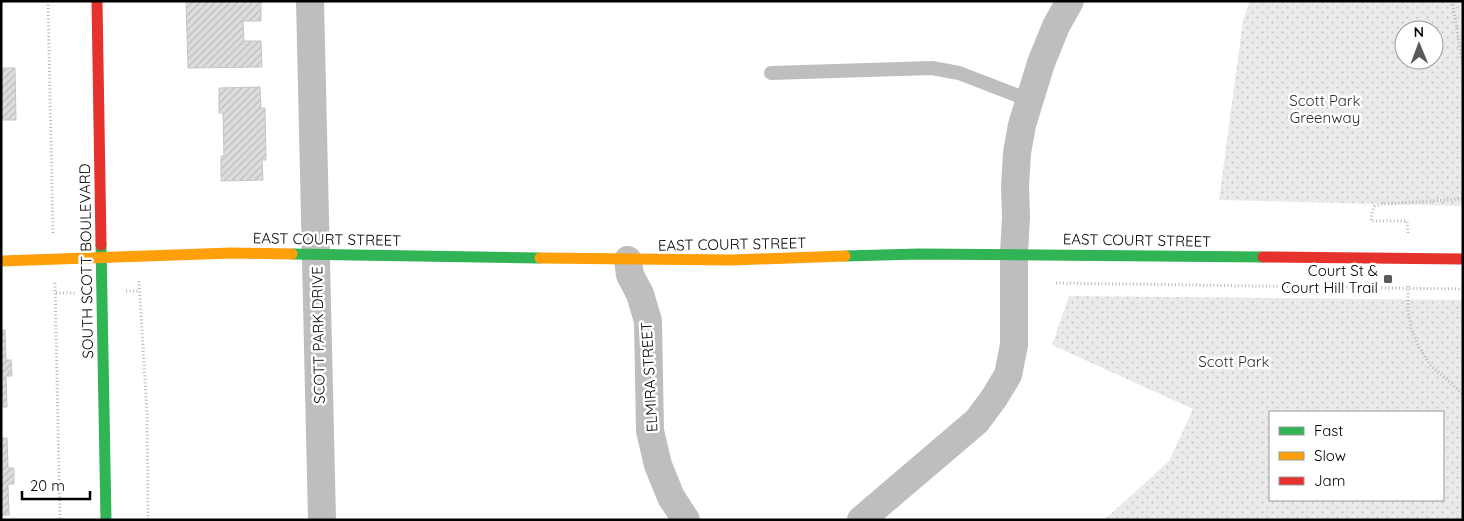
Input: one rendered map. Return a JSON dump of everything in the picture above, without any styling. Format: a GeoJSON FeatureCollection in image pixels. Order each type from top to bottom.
{"type":"FeatureCollection","features":[{"type":"Feature","properties":{"kind":"street","name":"SOUTH SCOTT BOULEVARD"},"geometry":{"type":"LineString","coordinates":[[97,1],[106,520]]}},
{"type":"Feature","properties":{"kind":"street","name":"SCOTT PARK DRIVE"},"geometry":{"type":"LineString","coordinates":[[310,1],[322,520]]}},
{"type":"Feature","properties":{"kind":"street"},"geometry":{"type":"LineString","coordinates":[[861,520],[977,421],[1008,376],[1014,345],[1017,153],[1022,125],[1041,63],[1056,26],[1070,1]]}},
{"type":"Feature","properties":{"kind":"street","name":"EAST COURT STREET"},"geometry":{"type":"LineString","coordinates":[[1,261],[232,252],[628,260],[732,260],[920,254],[1463,259]]}},
{"type":"Feature","properties":{"kind":"street","name":"ELMIRA STREET"},"geometry":{"type":"LineString","coordinates":[[628,260],[630,276],[640,294],[648,321],[650,430],[654,448],[658,465],[671,497],[686,520]]}},
{"type":"Feature","properties":{"kind":"lane"},"geometry":{"type":"LineString","coordinates":[[771,73],[932,68],[959,73],[1029,100]]}},
{"type":"Feature","properties":{"kind":"path"},"geometry":{"type":"LineString","coordinates":[[48,1],[53,236]]}},
{"type":"Feature","properties":{"kind":"path"},"geometry":{"type":"LineString","coordinates":[[1452,1],[1463,65]]}},
{"type":"Feature","properties":{"kind":"path"},"geometry":{"type":"LineString","coordinates":[[1463,199],[1382,204],[1375,206],[1372,212],[1372,221],[1408,221],[1408,243],[1401,258],[1408,276],[1408,311],[1412,331],[1430,366],[1463,394]]}},
{"type":"Feature","properties":{"kind":"path"},"geometry":{"type":"LineString","coordinates":[[55,281],[60,520]]}},
{"type":"Feature","properties":{"kind":"path"},"geometry":{"type":"LineString","coordinates":[[139,281],[147,413],[148,520]]}},
{"type":"Feature","properties":{"kind":"path"},"geometry":{"type":"LineString","coordinates":[[1048,282],[1463,288]]}},
{"type":"Feature","properties":{"kind":"path"},"geometry":{"type":"LineString","coordinates":[[126,292],[140,291]]}},
{"type":"Feature","properties":{"kind":"path"},"geometry":{"type":"LineString","coordinates":[[56,293],[77,293]]}},
{"type":"Feature","properties":{"kind":"green space","name":"Scott Park Greenway"},"geometry":{"type":"Polygon","coordinates":[[[1250,1],[1463,1],[1463,206],[1219,200],[1243,21],[1250,1]]]}},
{"type":"Feature","properties":{"kind":"green space","name":"Scott Park"},"geometry":{"type":"Polygon","coordinates":[[[1069,296],[1463,300],[1463,520],[1104,520],[1169,461],[1193,409],[1052,345],[1069,296]]]}},
{"type":"Feature","properties":{"kind":"building"},"geometry":{"type":"Polygon","coordinates":[[[186,1],[261,1],[261,21],[243,21],[244,41],[261,41],[262,67],[188,68],[186,1]]]}},
{"type":"Feature","properties":{"kind":"building"},"geometry":{"type":"Polygon","coordinates":[[[1,68],[15,68],[16,120],[1,120],[1,68]]]}},
{"type":"Feature","properties":{"kind":"building"},"geometry":{"type":"Polygon","coordinates":[[[260,87],[261,108],[265,108],[266,160],[262,160],[263,180],[221,181],[221,156],[224,156],[223,113],[219,113],[219,88],[260,87]]]}},
{"type":"Feature","properties":{"kind":"building"},"geometry":{"type":"Polygon","coordinates":[[[1,330],[5,330],[6,360],[11,360],[12,376],[6,376],[7,407],[1,407],[1,330]]]}},
{"type":"Feature","properties":{"kind":"building"},"geometry":{"type":"Polygon","coordinates":[[[1,438],[7,438],[8,468],[14,468],[14,484],[8,484],[9,515],[1,515],[1,438]]]}},
{"type":"Feature","properties":{"kind":"traffic: fast"},"geometry":{"type":"LineString","coordinates":[[101,245],[106,520]]}},
{"type":"Feature","properties":{"kind":"traffic: fast"},"geometry":{"type":"LineString","coordinates":[[292,254],[540,258]]}},
{"type":"Feature","properties":{"kind":"traffic: fast"},"geometry":{"type":"LineString","coordinates":[[845,256],[919,254],[1263,257]]}},
{"type":"Feature","properties":{"kind":"traffic: slow"},"geometry":{"type":"LineString","coordinates":[[1,261],[232,253],[292,254]]}},
{"type":"Feature","properties":{"kind":"traffic: slow"},"geometry":{"type":"LineString","coordinates":[[540,258],[732,260],[845,256]]}},
{"type":"Feature","properties":{"kind":"traffic: jam"},"geometry":{"type":"LineString","coordinates":[[97,1],[101,245]]}},
{"type":"Feature","properties":{"kind":"traffic: jam"},"geometry":{"type":"LineString","coordinates":[[1263,257],[1463,259]]}},
{"type":"Feature","properties":{"kind":"place","name":"Court St & Court Hill Trail"},"geometry":{"type":"Point","coordinates":[1388,279]}}]}
